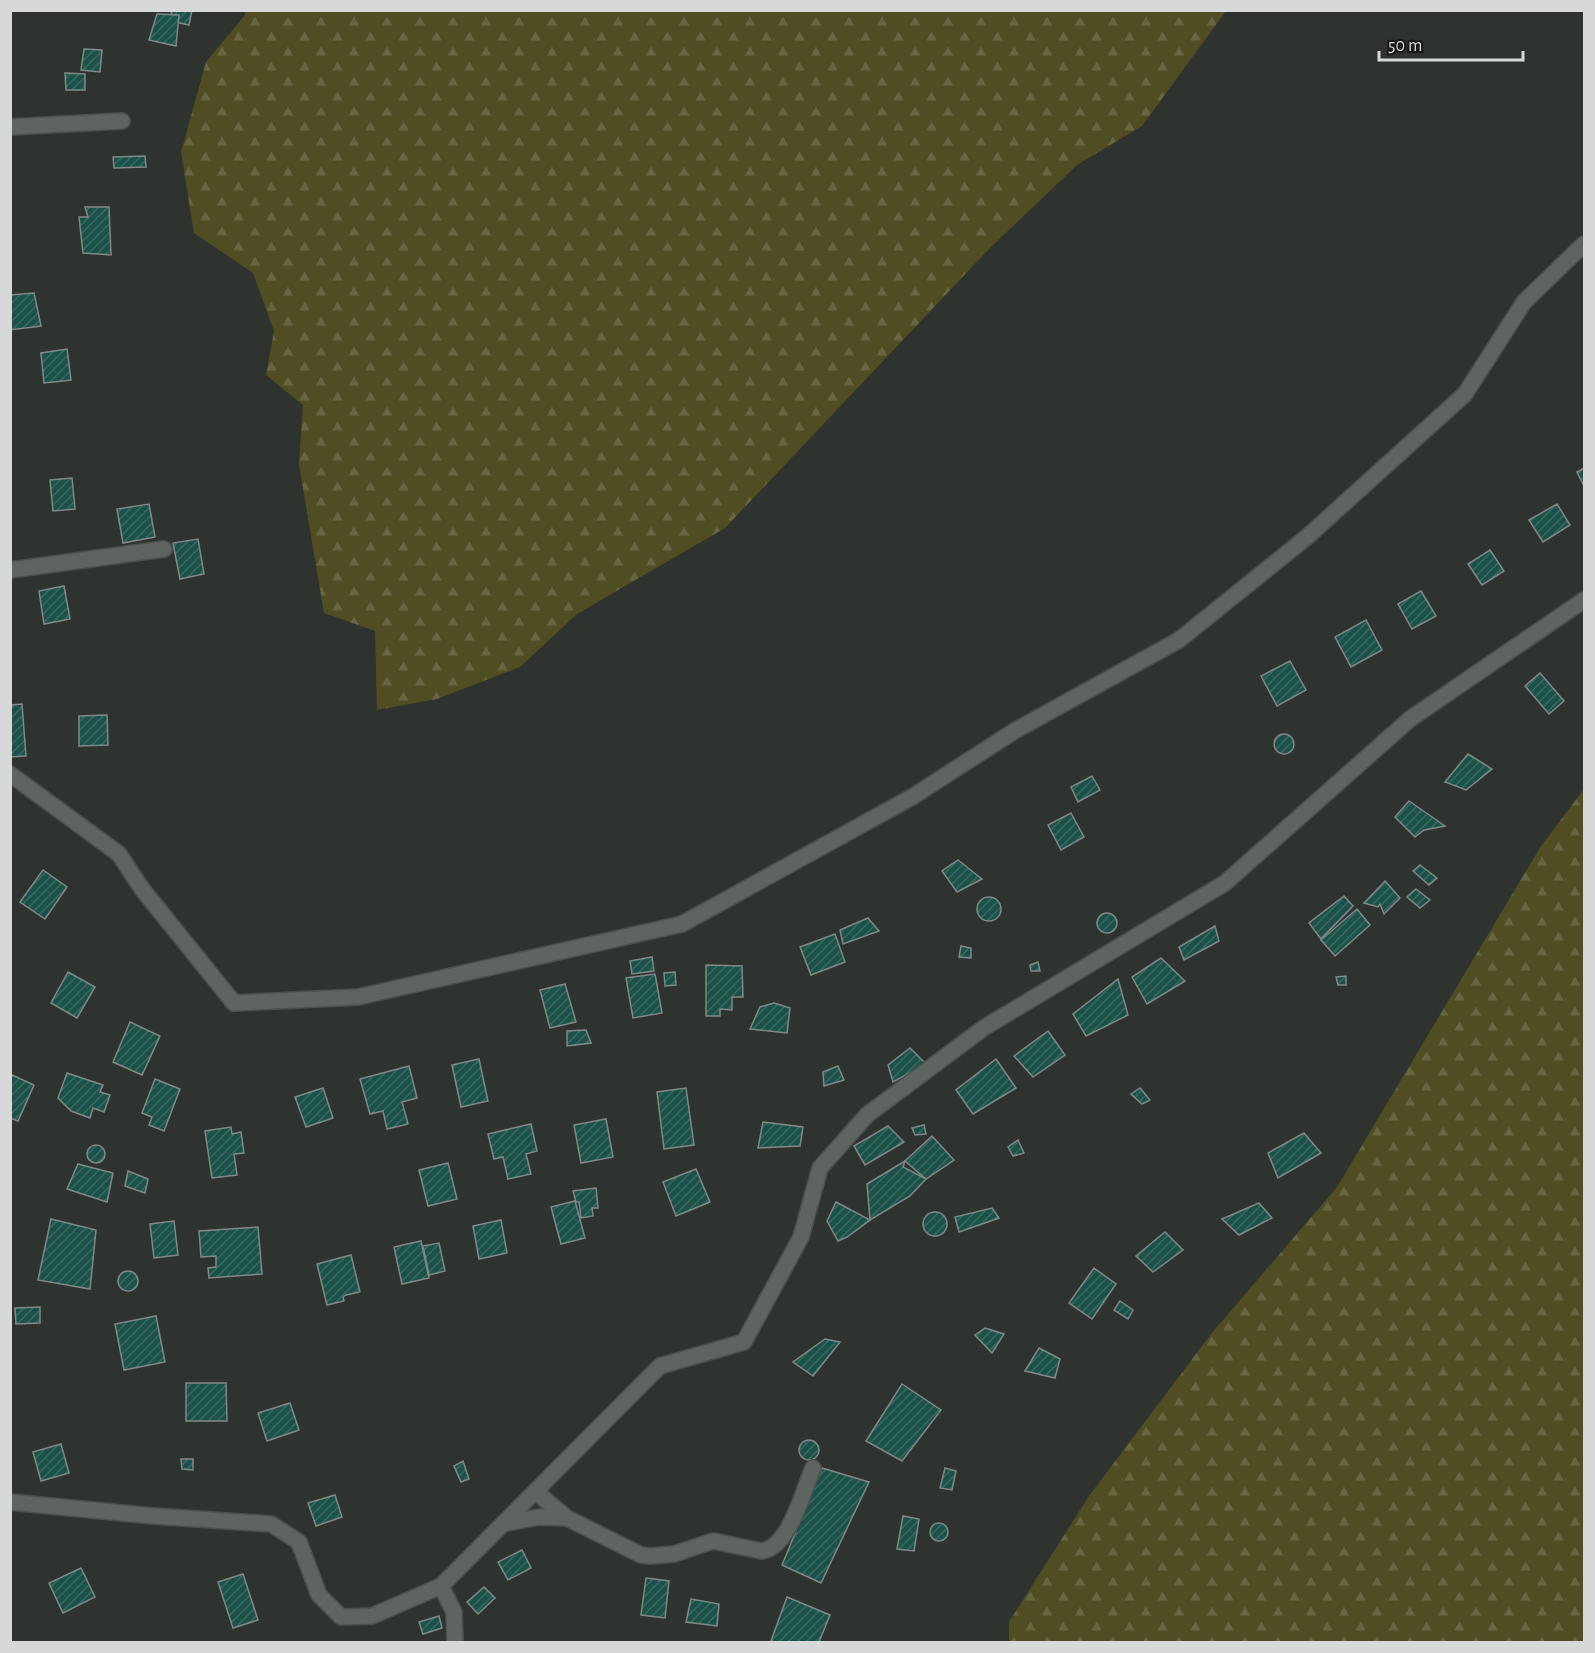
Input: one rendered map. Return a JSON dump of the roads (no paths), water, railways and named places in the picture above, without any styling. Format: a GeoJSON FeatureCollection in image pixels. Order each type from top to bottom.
{"type":"FeatureCollection","features":[{"type":"Feature","properties":{"kind":"street"},"geometry":{"type":"LineString","coordinates":[[10,127],[122,121]]}},
{"type":"Feature","properties":{"kind":"street"},"geometry":{"type":"LineString","coordinates":[[10,774],[119,854],[142,889],[234,1003],[358,997],[682,924],[912,797],[1016,730],[1179,640],[1307,537],[1466,394],[1524,302],[1584,244]]}},
{"type":"Feature","properties":{"kind":"street"},"geometry":{"type":"LineString","coordinates":[[10,570],[164,549]]}},
{"type":"Feature","properties":{"kind":"street"},"geometry":{"type":"LineString","coordinates":[[10,1502],[153,1516],[271,1524],[299,1542],[319,1595],[341,1617],[372,1616],[441,1586],[660,1366],[744,1342],[801,1238],[820,1168],[867,1116],[985,1027],[1226,884],[1410,719],[1584,600]]}},
{"type":"Feature","properties":{"kind":"street"},"geometry":{"type":"LineString","coordinates":[[536,1492],[567,1518],[641,1555],[674,1554],[713,1541],[768,1551],[777,1545],[788,1531],[813,1468]]}},
{"type":"Feature","properties":{"kind":"street"},"geometry":{"type":"LineString","coordinates":[[506,1523],[539,1517],[567,1518]]}},
{"type":"Feature","properties":{"kind":"street"},"geometry":{"type":"LineString","coordinates":[[441,1586],[454,1612],[455,1642]]}}]}
